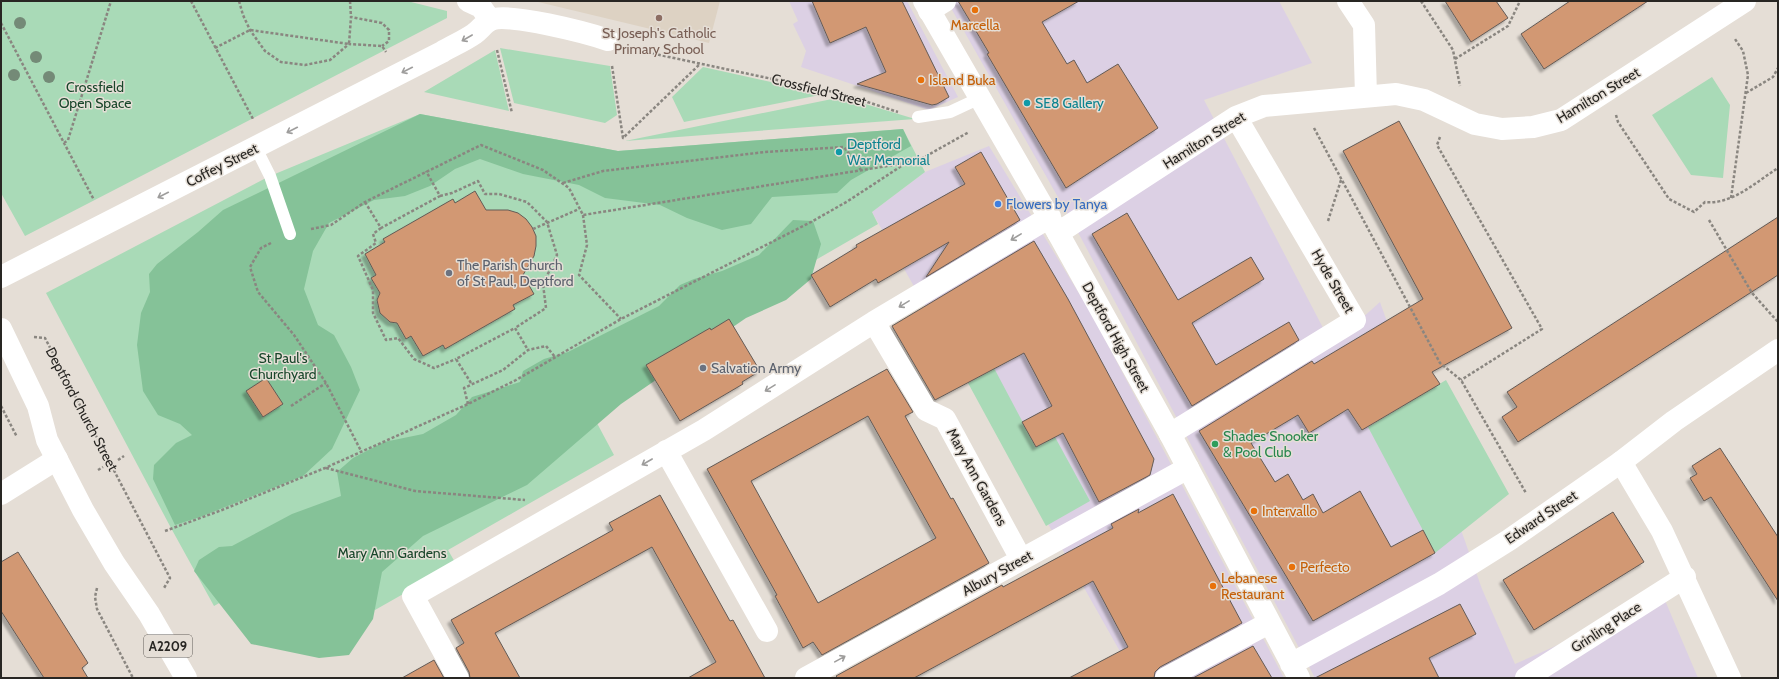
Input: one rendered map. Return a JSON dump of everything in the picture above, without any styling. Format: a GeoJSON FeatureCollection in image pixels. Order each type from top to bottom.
{"type":"FeatureCollection","features":[{"type":"Feature","properties":{"kind":"street"},"geometry":{"type":"LineString","coordinates":[[468,1],[481,7],[490,20],[511,17],[558,26],[608,40]]}},
{"type":"Feature","properties":{"kind":"street"},"geometry":{"type":"LineString","coordinates":[[1348,1],[1364,25],[1366,96]]}},
{"type":"Feature","properties":{"kind":"street","name":"Hamilton Street"},"geometry":{"type":"LineString","coordinates":[[1054,225],[1236,117],[1264,106],[1396,94],[1424,100],[1475,124],[1502,129],[1533,127],[1561,120],[1745,1]]}},
{"type":"Feature","properties":{"kind":"street","name":"Deptford High Street"},"geometry":{"type":"LineString","coordinates":[[932,4],[980,98],[1054,225],[1170,434],[1295,671]]}},
{"type":"Feature","properties":{"kind":"street","name":"Coffey Street"},"geometry":{"type":"LineString","coordinates":[[1,277],[442,52],[473,34],[490,20]]}},
{"type":"Feature","properties":{"kind":"street","name":"Hyde Street"},"geometry":{"type":"LineString","coordinates":[[1170,434],[1356,320],[1236,117]]}},
{"type":"Feature","properties":{"kind":"street"},"geometry":{"type":"LineString","coordinates":[[458,678],[413,596],[547,521],[704,430],[874,322],[1054,225]]}},
{"type":"Feature","properties":{"kind":"street","name":"Mary Ann Gardens"},"geometry":{"type":"LineString","coordinates":[[874,322],[926,410],[945,419],[1021,559]]}},
{"type":"Feature","properties":{"kind":"street","name":"A2209"},"geometry":{"type":"LineString","coordinates":[[2,331],[38,406],[47,440],[56,459],[114,563],[149,614],[186,678]]}},
{"type":"Feature","properties":{"kind":"street","name":"Edward Street"},"geometry":{"type":"LineString","coordinates":[[1295,671],[1509,540],[1621,462],[1674,421],[1778,350]]}},
{"type":"Feature","properties":{"kind":"street"},"geometry":{"type":"LineString","coordinates":[[666,451],[767,631]]}},
{"type":"Feature","properties":{"kind":"street"},"geometry":{"type":"LineString","coordinates":[[1,494],[56,459]]}},
{"type":"Feature","properties":{"kind":"street"},"geometry":{"type":"LineString","coordinates":[[1621,462],[1662,531],[1685,576],[1730,678]]}},
{"type":"Feature","properties":{"kind":"street","name":"Albury Street"},"geometry":{"type":"LineString","coordinates":[[806,678],[1188,468]]}},
{"type":"Feature","properties":{"kind":"street","name":"Grinling Place"},"geometry":{"type":"LineString","coordinates":[[1526,678],[1685,576]]}},
{"type":"Feature","properties":{"kind":"street"},"geometry":{"type":"LineString","coordinates":[[1166,678],[1269,623]]}},
{"type":"Feature","properties":{"kind":"lane"},"geometry":{"type":"LineString","coordinates":[[918,117],[950,112],[980,98]]}},
{"type":"Feature","properties":{"kind":"lane"},"geometry":{"type":"LineString","coordinates":[[256,148],[270,176],[290,234]]}},
{"type":"Feature","properties":{"kind":"path"},"geometry":{"type":"LineString","coordinates":[[64,143],[68,140],[110,1]]}},
{"type":"Feature","properties":{"kind":"path"},"geometry":{"type":"LineString","coordinates":[[191,1],[254,121]]}},
{"type":"Feature","properties":{"kind":"path"},"geometry":{"type":"LineString","coordinates":[[239,1],[243,15],[250,30],[265,51],[281,62],[304,65],[330,60],[349,44],[351,17],[350,1]]}},
{"type":"Feature","properties":{"kind":"path"},"geometry":{"type":"LineString","coordinates":[[1421,1],[1453,50],[1460,89],[1437,144],[1542,329],[1461,380]]}},
{"type":"Feature","properties":{"kind":"path"},"geometry":{"type":"LineString","coordinates":[[1455,59],[1508,26],[1520,1]]}},
{"type":"Feature","properties":{"kind":"path"},"geometry":{"type":"LineString","coordinates":[[215,48],[250,30],[349,44],[382,46],[389,41],[389,30],[382,23],[351,17]]}},
{"type":"Feature","properties":{"kind":"path"},"geometry":{"type":"LineString","coordinates":[[1720,17],[1743,51],[1748,75],[1731,198]]}},
{"type":"Feature","properties":{"kind":"path"},"geometry":{"type":"LineString","coordinates":[[1,23],[95,201]]}},
{"type":"Feature","properties":{"kind":"path"},"geometry":{"type":"LineString","coordinates":[[608,40],[623,138],[700,64]]}},
{"type":"Feature","properties":{"kind":"path"},"geometry":{"type":"LineString","coordinates":[[382,46],[388,56]]}},
{"type":"Feature","properties":{"kind":"path"},"geometry":{"type":"LineString","coordinates":[[496,46],[512,113]]}},
{"type":"Feature","properties":{"kind":"path","name":"Crossfield Street"},"geometry":{"type":"LineString","coordinates":[[655,54],[843,94],[918,117]]}},
{"type":"Feature","properties":{"kind":"path"},"geometry":{"type":"LineString","coordinates":[[1746,94],[1773,76],[1778,68]]}},
{"type":"Feature","properties":{"kind":"path"},"geometry":{"type":"LineString","coordinates":[[1301,103],[1440,362],[1461,380],[1526,493]]}},
{"type":"Feature","properties":{"kind":"path"},"geometry":{"type":"LineString","coordinates":[[1616,110],[1618,122],[1669,199],[1694,212],[1705,202],[1712,203],[1731,198],[1778,168]]}},
{"type":"Feature","properties":{"kind":"path"},"geometry":{"type":"LineString","coordinates":[[582,215],[906,163],[919,160],[972,130]]}},
{"type":"Feature","properties":{"kind":"path"},"geometry":{"type":"LineString","coordinates":[[361,451],[326,383],[294,334],[258,292],[250,267],[261,248],[290,234],[331,225],[365,202],[481,145],[543,170],[569,188],[582,215],[587,245],[579,275],[621,319]]}},
{"type":"Feature","properties":{"kind":"path"},"geometry":{"type":"LineString","coordinates":[[562,184],[603,171],[765,152],[844,147],[861,170]]}},
{"type":"Feature","properties":{"kind":"path"},"geometry":{"type":"LineString","coordinates":[[165,531],[222,510],[325,468],[468,404],[516,380],[621,319],[813,222],[906,163]]}},
{"type":"Feature","properties":{"kind":"path"},"geometry":{"type":"LineString","coordinates":[[426,171],[440,196]]}},
{"type":"Feature","properties":{"kind":"path"},"geometry":{"type":"LineString","coordinates":[[1317,254],[1341,180]]}},
{"type":"Feature","properties":{"kind":"path"},"geometry":{"type":"LineString","coordinates":[[478,182],[485,194],[499,194],[527,202],[547,222],[557,255],[543,284],[546,308],[515,328],[456,360],[434,368],[414,359],[398,338],[386,340],[373,313],[373,290],[358,256],[376,243],[373,234],[381,228],[440,196],[452,193],[478,182]]}},
{"type":"Feature","properties":{"kind":"path"},"geometry":{"type":"LineString","coordinates":[[365,202],[381,228]]}},
{"type":"Feature","properties":{"kind":"path"},"geometry":{"type":"LineString","coordinates":[[533,229],[579,209]]}},
{"type":"Feature","properties":{"kind":"path"},"geometry":{"type":"LineString","coordinates":[[1709,220],[1752,293],[1778,322]]}},
{"type":"Feature","properties":{"kind":"path"},"geometry":{"type":"LineString","coordinates":[[515,328],[528,350]]}},
{"type":"Feature","properties":{"kind":"path","name":"Deptford Church Street"},"geometry":{"type":"LineString","coordinates":[[2,331],[45,338],[115,470],[170,578],[149,614]]}},
{"type":"Feature","properties":{"kind":"path"},"geometry":{"type":"LineString","coordinates":[[468,404],[464,388],[471,383],[504,370],[528,350],[546,346],[555,357]]}},
{"type":"Feature","properties":{"kind":"path"},"geometry":{"type":"LineString","coordinates":[[456,360],[471,383]]}},
{"type":"Feature","properties":{"kind":"path"},"geometry":{"type":"LineString","coordinates":[[291,406],[326,383]]}},
{"type":"Feature","properties":{"kind":"path"},"geometry":{"type":"LineString","coordinates":[[118,460],[124,456]]}},
{"type":"Feature","properties":{"kind":"path"},"geometry":{"type":"LineString","coordinates":[[98,470],[103,468]]}},
{"type":"Feature","properties":{"kind":"path"},"geometry":{"type":"LineString","coordinates":[[325,468],[415,491],[534,500],[547,521]]}},
{"type":"Feature","properties":{"kind":"path"},"geometry":{"type":"LineString","coordinates":[[114,563],[96,590],[95,597],[97,609],[133,678]]}},
{"type":"Feature","properties":{"kind":"shaded area","name":"St Joseph's Catholic Primary School"},"geometry":{"type":"Polygon","coordinates":[[[534,1],[720,1],[709,43],[534,1]]]}},
{"type":"Feature","properties":{"kind":"shaded area"},"geometry":{"type":"Polygon","coordinates":[[[789,1],[907,1],[958,97],[929,110],[801,67],[806,51],[793,24],[798,21],[789,1]]]}},
{"type":"Feature","properties":{"kind":"shaded area"},"geometry":{"type":"Polygon","coordinates":[[[947,1],[1279,1],[1312,63],[1204,100],[1332,345],[1380,302],[1482,589],[1515,664],[1664,598],[1698,678],[1315,678],[1080,236],[947,1]]]}},
{"type":"Feature","properties":{"kind":"shaded area"},"geometry":{"type":"Polygon","coordinates":[[[989,146],[1091,313],[1284,678],[1135,678],[872,212],[925,172],[989,146]]]}},
{"type":"Feature","properties":{"kind":"green space","name":"Crossfield Open Space"},"geometry":{"type":"Polygon","coordinates":[[[1,1],[407,1],[447,11],[447,18],[25,236],[1,193],[1,1]]]}},
{"type":"Feature","properties":{"kind":"green space"},"geometry":{"type":"Polygon","coordinates":[[[500,48],[610,66],[617,115],[605,123],[514,103],[500,48]]]}},
{"type":"Feature","properties":{"kind":"green space"},"geometry":{"type":"Polygon","coordinates":[[[495,50],[509,111],[424,92],[495,50]]]}},
{"type":"Feature","properties":{"kind":"green space"},"geometry":{"type":"Polygon","coordinates":[[[703,67],[825,94],[684,122],[672,97],[703,67]]]}},
{"type":"Feature","properties":{"kind":"green space"},"geometry":{"type":"Polygon","coordinates":[[[1712,77],[1730,105],[1723,178],[1691,175],[1652,115],[1712,77]]]}},
{"type":"Feature","properties":{"kind":"green space"},"geometry":{"type":"Polygon","coordinates":[[[842,97],[915,119],[625,141],[842,97]]]}},
{"type":"Feature","properties":{"kind":"green space","name":"St Paul's Churchyard"},"geometry":{"type":"Polygon","coordinates":[[[420,114],[618,151],[903,129],[925,172],[872,212],[878,224],[582,395],[614,455],[448,550],[456,564],[375,610],[332,539],[214,606],[46,293],[270,176],[420,114]]]}},
{"type":"Feature","properties":{"kind":"green space"},"geometry":{"type":"Polygon","coordinates":[[[420,114],[618,151],[903,129],[911,146],[851,180],[837,193],[772,197],[751,224],[722,230],[687,218],[660,205],[605,198],[579,185],[523,174],[480,159],[455,169],[430,186],[405,196],[374,200],[329,223],[313,251],[304,289],[318,325],[334,335],[351,367],[360,390],[332,449],[303,476],[200,517],[175,525],[153,479],[154,465],[176,443],[192,435],[180,424],[158,415],[143,391],[137,345],[141,313],[150,292],[149,274],[157,264],[223,210],[420,114]]]}},
{"type":"Feature","properties":{"kind":"green space"},"geometry":{"type":"Polygon","coordinates":[[[793,220],[813,221],[821,244],[811,279],[786,300],[746,318],[621,404],[527,485],[423,536],[382,572],[373,619],[349,655],[319,658],[251,644],[194,571],[199,560],[219,547],[232,546],[292,514],[341,496],[337,472],[353,458],[384,442],[423,434],[456,415],[472,397],[520,382],[523,371],[544,359],[568,352],[659,306],[680,285],[694,279],[722,271],[759,255],[793,220]]]}},
{"type":"Feature","properties":{"kind":"green space"},"geometry":{"type":"Polygon","coordinates":[[[994,368],[1036,447],[1055,437],[1090,501],[1046,526],[968,383],[994,368]]]}},
{"type":"Feature","properties":{"kind":"green space"},"geometry":{"type":"Polygon","coordinates":[[[1446,380],[1509,494],[1435,553],[1368,427],[1446,380]]]}},
{"type":"Feature","properties":{"kind":"building"},"geometry":{"type":"Polygon","coordinates":[[[812,1],[902,1],[949,97],[937,104],[932,105],[857,84],[886,72],[866,27],[830,43],[812,1]]]}},
{"type":"Feature","properties":{"kind":"building"},"geometry":{"type":"Polygon","coordinates":[[[958,1],[1079,1],[1042,22],[1067,64],[1074,60],[1087,83],[1118,64],[1158,128],[1066,188],[987,54],[989,53],[958,1]]]}},
{"type":"Feature","properties":{"kind":"building"},"geometry":{"type":"Polygon","coordinates":[[[1445,1],[1496,1],[1508,18],[1471,42],[1445,1]]]}},
{"type":"Feature","properties":{"kind":"building"},"geometry":{"type":"Polygon","coordinates":[[[1570,1],[1648,1],[1544,69],[1521,34],[1570,1]]]}},
{"type":"Feature","properties":{"kind":"building"},"geometry":{"type":"Polygon","coordinates":[[[1399,121],[1512,328],[1432,372],[1440,384],[1362,430],[1348,409],[1309,433],[1298,415],[1251,443],[1275,482],[1288,474],[1303,500],[1313,494],[1323,513],[1360,491],[1391,547],[1423,530],[1435,553],[1313,621],[1199,431],[1312,361],[1314,364],[1423,299],[1343,151],[1399,121]]]}},
{"type":"Feature","properties":{"kind":"building"},"geometry":{"type":"Polygon","coordinates":[[[981,152],[1020,220],[926,277],[949,242],[878,283],[876,279],[830,307],[811,275],[857,247],[856,245],[965,184],[955,167],[981,152]]]}},
{"type":"Feature","properties":{"kind":"building","name":"The Parish Church of St Paul, Deptford"},"geometry":{"type":"Polygon","coordinates":[[[475,191],[486,210],[508,210],[518,213],[526,219],[532,227],[536,236],[536,246],[534,256],[523,275],[534,294],[513,305],[515,309],[445,349],[443,345],[423,356],[411,336],[406,339],[397,323],[390,322],[380,313],[377,300],[380,293],[371,278],[376,275],[365,254],[385,242],[383,239],[453,199],[455,203],[475,191]]]}},
{"type":"Feature","properties":{"kind":"building"},"geometry":{"type":"Polygon","coordinates":[[[1127,213],[1178,300],[1251,257],[1264,279],[1192,323],[1216,365],[1289,322],[1299,340],[1192,406],[1092,234],[1127,213]]]}},
{"type":"Feature","properties":{"kind":"building"},"geometry":{"type":"Polygon","coordinates":[[[1778,217],[1778,275],[1518,442],[1502,417],[1517,407],[1507,392],[1778,217]]]}},
{"type":"Feature","properties":{"kind":"building"},"geometry":{"type":"Polygon","coordinates":[[[1034,241],[1068,299],[1154,459],[1150,475],[1099,502],[1063,433],[1036,447],[1022,422],[1052,406],[1024,353],[935,400],[892,326],[1034,241]]]}},
{"type":"Feature","properties":{"kind":"building","name":"Salvation Army"},"geometry":{"type":"Polygon","coordinates":[[[729,319],[760,371],[742,382],[743,384],[680,421],[646,365],[710,328],[711,330],[729,319]]]}},
{"type":"Feature","properties":{"kind":"building"},"geometry":{"type":"Polygon","coordinates":[[[887,369],[913,412],[905,416],[951,499],[953,498],[989,563],[822,655],[813,642],[803,648],[775,596],[777,595],[707,469],[887,369]],[[868,416],[751,481],[818,603],[936,538],[868,416]]]}},
{"type":"Feature","properties":{"kind":"building"},"geometry":{"type":"Polygon","coordinates":[[[266,378],[283,404],[263,417],[246,391],[266,378]]]}},
{"type":"Feature","properties":{"kind":"building"},"geometry":{"type":"Polygon","coordinates":[[[1720,448],[1778,537],[1778,601],[1711,497],[1704,501],[1690,478],[1697,474],[1692,466],[1720,448]]]}},
{"type":"Feature","properties":{"kind":"building"},"geometry":{"type":"Polygon","coordinates":[[[1173,494],[1242,623],[1160,667],[1155,672],[1154,678],[1069,678],[1128,647],[1093,581],[914,678],[838,678],[836,676],[1002,585],[1003,587],[1113,528],[1111,524],[1139,509],[1138,513],[1173,494]]]}},
{"type":"Feature","properties":{"kind":"building"},"geometry":{"type":"Polygon","coordinates":[[[660,495],[730,621],[733,620],[765,678],[688,678],[716,662],[652,547],[495,633],[520,678],[470,678],[469,672],[456,648],[464,643],[451,620],[613,530],[609,523],[660,495]]]}},
{"type":"Feature","properties":{"kind":"building"},"geometry":{"type":"Polygon","coordinates":[[[1613,512],[1644,562],[1534,630],[1503,580],[1613,512]]]}},
{"type":"Feature","properties":{"kind":"building"},"geometry":{"type":"Polygon","coordinates":[[[18,552],[88,663],[82,668],[88,678],[44,678],[1,611],[1,562],[18,552]]]}},
{"type":"Feature","properties":{"kind":"building"},"geometry":{"type":"Polygon","coordinates":[[[1460,604],[1476,634],[1429,658],[1439,678],[1315,678],[1460,604]]]}},
{"type":"Feature","properties":{"kind":"building"},"geometry":{"type":"Polygon","coordinates":[[[1253,646],[1272,678],[1193,678],[1253,646]]]}},
{"type":"Feature","properties":{"kind":"building"},"geometry":{"type":"Polygon","coordinates":[[[434,660],[444,678],[402,678],[434,660]]]}},
{"type":"Feature","properties":{"kind":"place","name":"Marcella"},"geometry":{"type":"Point","coordinates":[975,10]}},
{"type":"Feature","properties":{"kind":"place","name":"St Joseph's Catholic Primary School"},"geometry":{"type":"Point","coordinates":[659,18]}},
{"type":"Feature","properties":{"kind":"place","name":"Island Buka"},"geometry":{"type":"Point","coordinates":[921,80]}},
{"type":"Feature","properties":{"kind":"place","name":"SE8 Gallery"},"geometry":{"type":"Point","coordinates":[1027,103]}},
{"type":"Feature","properties":{"kind":"place","name":"Deptford War Memorial"},"geometry":{"type":"Point","coordinates":[839,152]}},
{"type":"Feature","properties":{"kind":"place","name":"Flowers by Tanya"},"geometry":{"type":"Point","coordinates":[998,204]}},
{"type":"Feature","properties":{"kind":"place","name":"The Parish Church of St Paul, Deptford"},"geometry":{"type":"Point","coordinates":[449,273]}},
{"type":"Feature","properties":{"kind":"place","name":"Salvation Army"},"geometry":{"type":"Point","coordinates":[703,368]}},
{"type":"Feature","properties":{"kind":"place","name":"Shades Snooker & Pool Club"},"geometry":{"type":"Point","coordinates":[1215,444]}},
{"type":"Feature","properties":{"kind":"place","name":"Intervallo"},"geometry":{"type":"Point","coordinates":[1254,511]}},
{"type":"Feature","properties":{"kind":"place","name":"Perfecto"},"geometry":{"type":"Point","coordinates":[1292,567]}},
{"type":"Feature","properties":{"kind":"place","name":"Lebanese Restaurant"},"geometry":{"type":"Point","coordinates":[1213,586]}}]}
